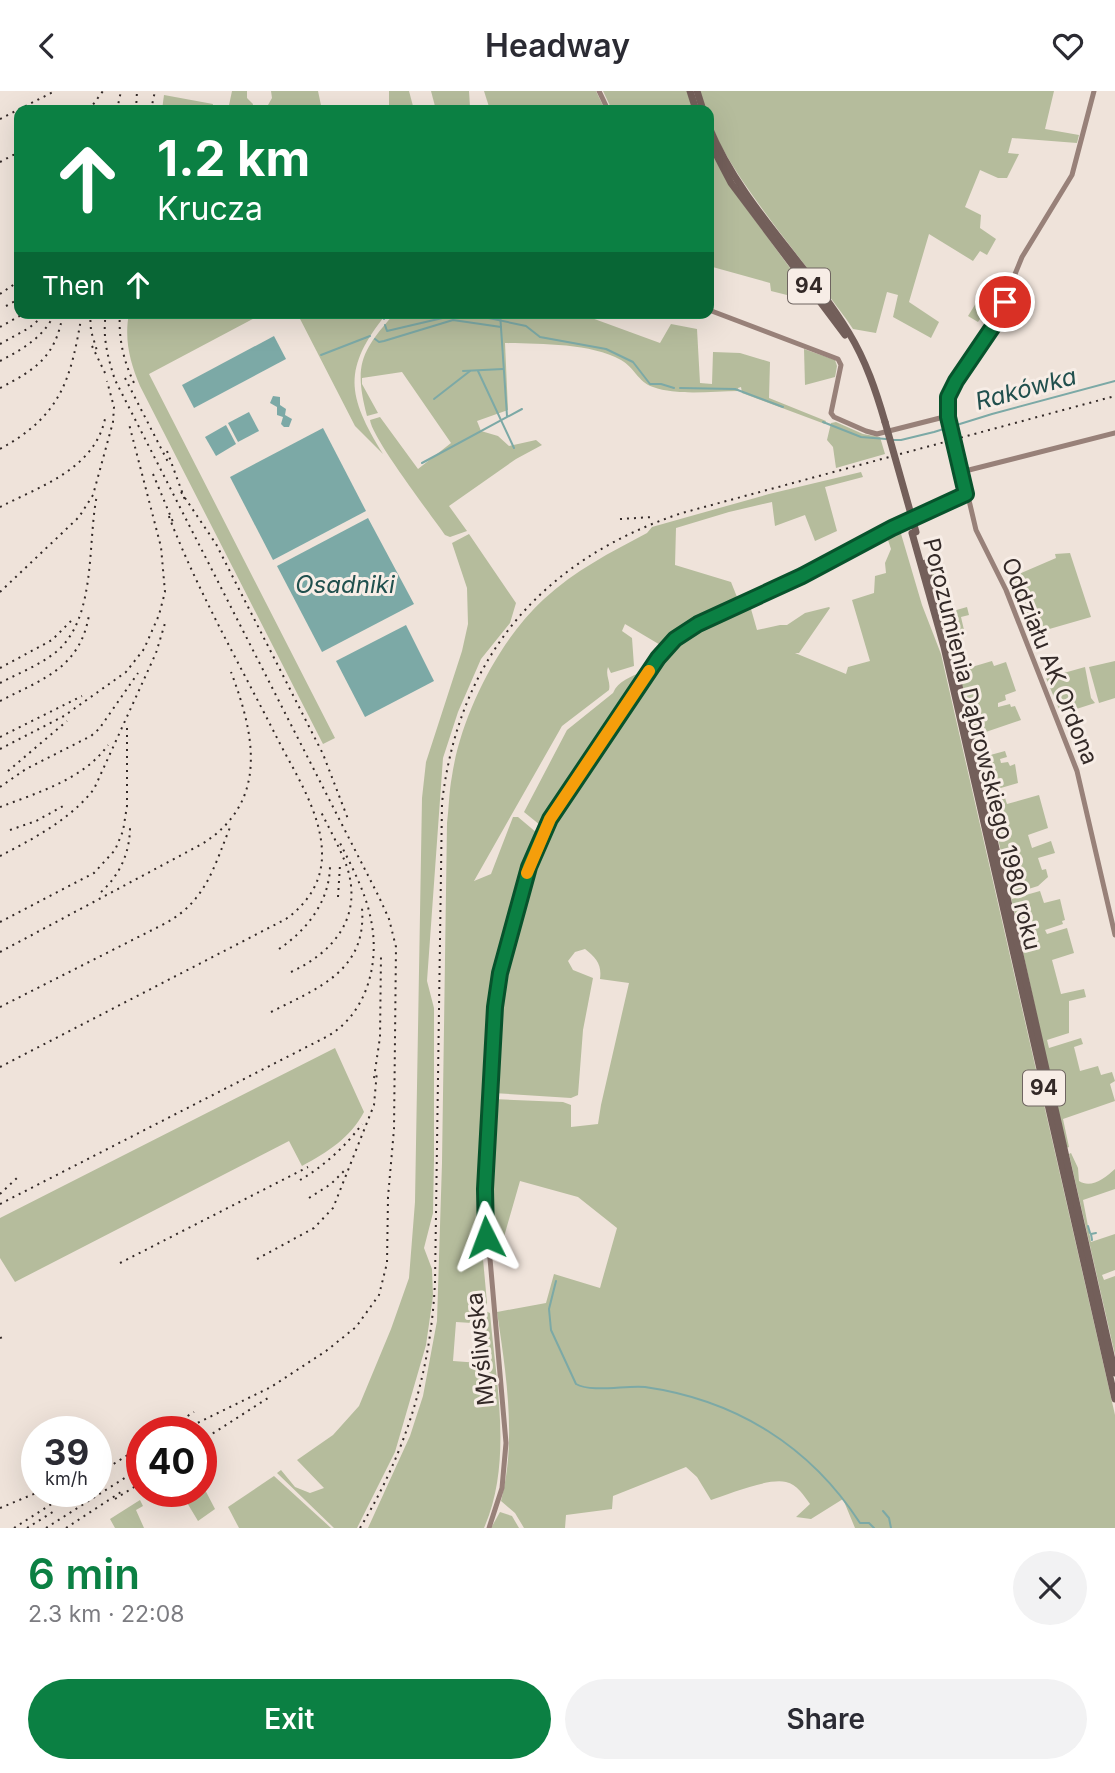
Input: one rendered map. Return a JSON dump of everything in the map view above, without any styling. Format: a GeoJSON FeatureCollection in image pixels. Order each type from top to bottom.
{"type":"FeatureCollection","features":[{"type":"Feature","properties":{"kind":"main road","name":"Porozumienia Dąbrowskiego 1980 roku"},"geometry":{"type":"LineString","coordinates":[[714,137],[736,179],[848,332],[871,377],[914,532],[950,646],[1115,1373]]}},
{"type":"Feature","properties":{"kind":"main road","name":"Porozumienia Dąbrowskiego 1980 roku"},"geometry":{"type":"LineString","coordinates":[[714,151],[731,183],[844,334],[866,379],[882,423]]}},
{"type":"Feature","properties":{"kind":"main road","name":"Porozumienia Dąbrowskiego 1980 roku"},"geometry":{"type":"LineString","coordinates":[[914,532],[944,647],[1115,1399]]}},
{"type":"Feature","properties":{"kind":"street"},"geometry":{"type":"LineString","coordinates":[[714,312],[839,360],[841,365],[831,413],[864,431],[881,433],[948,419],[948,400],[952,387],[994,325],[1023,255],[1073,173],[1094,91]]}},
{"type":"Feature","properties":{"kind":"street","name":"Oddziału AK Ordona"},"geometry":{"type":"LineString","coordinates":[[948,419],[977,533],[1008,594],[1074,761],[1115,935]]}},
{"type":"Feature","properties":{"kind":"street"},"geometry":{"type":"LineString","coordinates":[[961,472],[1115,433]]}},
{"type":"Feature","properties":{"kind":"street","name":"Myśliwska"},"geometry":{"type":"LineString","coordinates":[[489,1528],[502,1488],[506,1443],[485,1209],[489,1096],[497,987],[529,867],[543,833],[558,806],[656,661],[672,642],[686,631],[966,494]]}},
{"type":"Feature","properties":{"kind":"green space"},"geometry":{"type":"Polygon","coordinates":[[[232,91],[247,91],[247,98],[253,104],[253,105],[229,105],[232,91]]]}},
{"type":"Feature","properties":{"kind":"green space"},"geometry":{"type":"Polygon","coordinates":[[[271,91],[318,91],[321,105],[268,105],[272,98],[271,91]]]}},
{"type":"Feature","properties":{"kind":"green space"},"geometry":{"type":"Polygon","coordinates":[[[389,91],[409,91],[413,105],[389,105],[389,91]]]}},
{"type":"Feature","properties":{"kind":"green space"},"geometry":{"type":"Polygon","coordinates":[[[431,91],[469,91],[470,105],[435,105],[431,91]]]}},
{"type":"Feature","properties":{"kind":"green space"},"geometry":{"type":"Polygon","coordinates":[[[484,91],[596,91],[603,105],[488,105],[484,91]]]}},
{"type":"Feature","properties":{"kind":"green space"},"geometry":{"type":"Polygon","coordinates":[[[603,91],[687,91],[691,105],[610,105],[603,91]]]}},
{"type":"Feature","properties":{"kind":"green space"},"geometry":{"type":"Polygon","coordinates":[[[700,91],[1054,91],[1045,129],[1079,135],[1077,143],[1012,138],[1008,153],[1019,154],[1007,178],[998,178],[980,170],[965,207],[981,215],[980,228],[996,239],[987,255],[980,251],[973,261],[929,234],[909,302],[939,322],[931,338],[893,317],[898,295],[887,292],[876,333],[853,329],[727,157],[714,130],[714,105],[704,105],[700,91]]]}},
{"type":"Feature","properties":{"kind":"green space"},"geometry":{"type":"Polygon","coordinates":[[[164,95],[213,104],[213,105],[163,105],[164,95]]]}},
{"type":"Feature","properties":{"kind":"green space"},"geometry":{"type":"Polygon","coordinates":[[[714,158],[732,189],[815,302],[771,291],[770,283],[714,267],[714,158]]]}},
{"type":"Feature","properties":{"kind":"green space"},"geometry":{"type":"Polygon","coordinates":[[[978,300],[988,307],[978,322],[968,316],[978,300]]]}},
{"type":"Feature","properties":{"kind":"green space"},"geometry":{"type":"Polygon","coordinates":[[[128,319],[253,319],[149,374],[335,738],[323,744],[140,386],[133,368],[127,332],[128,319]]]}},
{"type":"Feature","properties":{"kind":"green space"},"geometry":{"type":"Polygon","coordinates":[[[300,319],[382,319],[362,350],[356,367],[355,382],[362,415],[383,454],[355,426],[300,319]]]}},
{"type":"Feature","properties":{"kind":"green space"},"geometry":{"type":"Polygon","coordinates":[[[390,319],[594,319],[660,343],[671,324],[697,329],[700,383],[712,384],[713,352],[740,353],[770,362],[769,398],[826,421],[825,424],[742,393],[741,387],[738,388],[739,391],[695,392],[653,387],[643,382],[621,360],[595,350],[505,343],[508,410],[477,421],[481,431],[498,436],[509,446],[536,440],[542,445],[516,459],[449,506],[467,531],[450,537],[445,535],[403,477],[370,420],[380,417],[418,469],[451,443],[402,372],[362,378],[362,384],[378,413],[367,416],[363,399],[361,372],[363,360],[374,339],[390,319]]]}},
{"type":"Feature","properties":{"kind":"green space"},"geometry":{"type":"Polygon","coordinates":[[[804,349],[835,360],[835,377],[805,385],[804,349]]]}},
{"type":"Feature","properties":{"kind":"green space"},"geometry":{"type":"Polygon","coordinates":[[[836,422],[863,434],[880,437],[885,454],[836,468],[833,447],[827,440],[831,423],[836,422]]]}},
{"type":"Feature","properties":{"kind":"green space"},"geometry":{"type":"Polygon","coordinates":[[[861,472],[863,477],[825,487],[837,531],[815,541],[805,515],[775,526],[772,502],[676,528],[675,565],[731,582],[739,602],[683,629],[662,646],[625,624],[622,631],[632,638],[634,666],[611,673],[608,667],[609,690],[562,726],[474,881],[491,874],[513,817],[518,817],[537,833],[512,911],[493,986],[488,1030],[480,1226],[487,1303],[486,1306],[483,1304],[475,1307],[472,1323],[456,1322],[453,1361],[480,1363],[482,1324],[476,1323],[478,1312],[483,1310],[490,1313],[500,1422],[498,1476],[484,1528],[368,1528],[410,1436],[423,1396],[437,1321],[447,823],[457,753],[473,704],[497,657],[527,616],[544,599],[580,571],[647,533],[652,527],[769,494],[861,472]]]}},
{"type":"Feature","properties":{"kind":"green space"},"geometry":{"type":"Polygon","coordinates":[[[899,527],[922,605],[941,654],[1115,1415],[1115,1528],[855,1528],[843,1499],[811,1519],[796,1517],[810,1504],[797,1488],[786,1482],[759,1484],[711,1500],[697,1477],[686,1467],[613,1496],[612,1509],[566,1515],[565,1528],[524,1528],[515,1513],[501,1501],[506,1478],[509,1430],[497,1312],[546,1303],[554,1274],[600,1288],[617,1228],[578,1197],[520,1181],[497,1261],[489,1201],[493,1099],[563,1102],[571,1105],[571,1127],[598,1124],[629,983],[600,979],[599,965],[592,955],[585,949],[575,952],[568,961],[573,970],[593,978],[583,1030],[578,1095],[571,1098],[493,1093],[504,966],[535,858],[559,810],[663,656],[682,638],[703,625],[749,602],[757,630],[787,625],[805,613],[829,607],[799,653],[795,653],[846,674],[848,667],[870,661],[852,600],[874,593],[875,576],[886,573],[885,563],[891,549],[886,534],[899,527]]]}},
{"type":"Feature","properties":{"kind":"green space"},"geometry":{"type":"Polygon","coordinates":[[[469,534],[516,603],[510,623],[481,659],[458,712],[443,758],[427,981],[434,1008],[434,1159],[433,1213],[424,1248],[432,1269],[433,1296],[426,1345],[395,1452],[357,1528],[334,1528],[277,1473],[281,1470],[295,1487],[310,1493],[324,1488],[297,1460],[333,1435],[359,1406],[409,1278],[415,1202],[422,798],[426,762],[462,651],[468,624],[467,588],[452,543],[469,534]]]}},
{"type":"Feature","properties":{"kind":"green space"},"geometry":{"type":"Polygon","coordinates":[[[1070,553],[1091,617],[1032,634],[1007,579],[1056,558],[1055,554],[1070,553]]]}},
{"type":"Feature","properties":{"kind":"green space"},"geometry":{"type":"Polygon","coordinates":[[[933,562],[946,613],[967,607],[969,615],[961,617],[964,630],[953,634],[965,669],[992,661],[994,666],[1006,662],[1016,691],[1005,695],[1006,700],[998,703],[998,707],[1010,704],[1011,707],[1015,706],[1021,720],[977,735],[983,757],[1005,751],[1007,757],[1000,759],[1001,763],[1008,762],[1010,766],[1015,764],[1018,783],[987,792],[951,638],[928,563],[933,562]]]}},
{"type":"Feature","properties":{"kind":"green space"},"geometry":{"type":"Polygon","coordinates":[[[1115,661],[1115,698],[1099,703],[1089,667],[1115,661]]]}},
{"type":"Feature","properties":{"kind":"green space"},"geometry":{"type":"Polygon","coordinates":[[[1085,667],[1091,698],[1095,703],[1061,714],[1046,678],[1085,667]]]}},
{"type":"Feature","properties":{"kind":"green space"},"geometry":{"type":"Polygon","coordinates":[[[643,671],[540,825],[524,812],[567,730],[613,693],[622,682],[643,671]]]}},
{"type":"Feature","properties":{"kind":"green space"},"geometry":{"type":"Polygon","coordinates":[[[1039,795],[1048,828],[1028,835],[1032,848],[1051,841],[1055,853],[1038,858],[1048,877],[1038,886],[1010,895],[990,802],[1005,798],[1007,804],[1039,795]]]}},
{"type":"Feature","properties":{"kind":"green space"},"geometry":{"type":"Polygon","coordinates":[[[1040,891],[1044,903],[1060,899],[1065,920],[1062,921],[1063,924],[1045,930],[1047,934],[1067,928],[1074,953],[1052,960],[1061,994],[1084,989],[1086,997],[1069,1001],[1069,1033],[1047,1040],[1049,1048],[1081,1038],[1083,1044],[1074,1047],[1080,1071],[1098,1066],[1101,1075],[1112,1072],[1115,1081],[1110,1084],[1115,1101],[1063,1119],[1069,1147],[1066,1148],[1011,897],[1012,899],[1040,891]]]}},
{"type":"Feature","properties":{"kind":"green space"},"geometry":{"type":"Polygon","coordinates":[[[335,1048],[364,1112],[345,1137],[329,1150],[302,1166],[289,1141],[15,1282],[0,1258],[0,1218],[335,1048]]]}},
{"type":"Feature","properties":{"kind":"green space"},"geometry":{"type":"Polygon","coordinates":[[[1071,1153],[1078,1168],[1079,1181],[1084,1183],[1098,1181],[1115,1169],[1115,1189],[1083,1200],[1091,1242],[1115,1234],[1115,1270],[1102,1275],[1104,1280],[1115,1276],[1115,1355],[1069,1154],[1071,1153]]]}},
{"type":"Feature","properties":{"kind":"green space"},"geometry":{"type":"Polygon","coordinates":[[[274,1476],[331,1528],[239,1528],[228,1507],[274,1476]]]}},
{"type":"Feature","properties":{"kind":"green space"},"geometry":{"type":"Polygon","coordinates":[[[129,1507],[141,1507],[136,1510],[144,1528],[115,1528],[110,1519],[129,1507]]]}},
{"type":"Feature","properties":{"kind":"green space"},"geometry":{"type":"Polygon","coordinates":[[[190,1507],[214,1507],[215,1509],[198,1521],[190,1507]]]}},
{"type":"Feature","properties":{"kind":"green space"},"geometry":{"type":"Polygon","coordinates":[[[500,1512],[512,1516],[519,1528],[491,1528],[500,1512]]]}},
{"type":"Feature","properties":{"kind":"water"},"geometry":{"type":"Polygon","coordinates":[[[274,336],[286,359],[194,408],[182,385],[274,336]]]}},
{"type":"Feature","properties":{"kind":"water"},"geometry":{"type":"Polygon","coordinates":[[[273,396],[280,397],[280,405],[286,409],[285,415],[292,419],[289,427],[281,424],[283,417],[277,415],[277,407],[270,403],[273,396]]]}},
{"type":"Feature","properties":{"kind":"water"},"geometry":{"type":"Polygon","coordinates":[[[249,412],[259,431],[238,442],[228,423],[249,412]]]}},
{"type":"Feature","properties":{"kind":"water"},"geometry":{"type":"Polygon","coordinates":[[[226,425],[236,444],[216,456],[205,437],[226,425]]]}},
{"type":"Feature","properties":{"kind":"water","name":"Osadniki"},"geometry":{"type":"Polygon","coordinates":[[[323,428],[366,511],[273,560],[230,477],[323,428]]]}},
{"type":"Feature","properties":{"kind":"water","name":"Osadniki"},"geometry":{"type":"Polygon","coordinates":[[[368,518],[414,604],[322,652],[277,566],[368,518]]]}},
{"type":"Feature","properties":{"kind":"water"},"geometry":{"type":"Polygon","coordinates":[[[406,625],[434,681],[365,717],[336,661],[406,625]]]}},
{"type":"Feature","properties":{"kind":"waterway","name":"Rakówka"},"geometry":{"type":"LineString","coordinates":[[385,325],[387,331],[438,319]]}},
{"type":"Feature","properties":{"kind":"waterway","name":"Rakówka"},"geometry":{"type":"LineString","coordinates":[[493,319],[526,326],[540,337],[606,349],[633,362],[650,384],[674,388]]}},
{"type":"Feature","properties":{"kind":"waterway"},"geometry":{"type":"LineString","coordinates":[[500,319],[507,416]]}},
{"type":"Feature","properties":{"kind":"waterway","name":"Rakówka"},"geometry":{"type":"LineString","coordinates":[[375,339],[384,341],[453,320],[501,327]]}},
{"type":"Feature","properties":{"kind":"waterway","name":"Rakówka"},"geometry":{"type":"LineString","coordinates":[[321,355],[370,336]]}},
{"type":"Feature","properties":{"kind":"waterway"},"geometry":{"type":"LineString","coordinates":[[463,371],[503,369]]}},
{"type":"Feature","properties":{"kind":"waterway"},"geometry":{"type":"LineString","coordinates":[[434,399],[470,371]]}},
{"type":"Feature","properties":{"kind":"waterway"},"geometry":{"type":"LineString","coordinates":[[478,371],[514,448]]}},
{"type":"Feature","properties":{"kind":"waterway","name":"Rakówka"},"geometry":{"type":"LineString","coordinates":[[891,440],[934,432],[1115,381]]}},
{"type":"Feature","properties":{"kind":"waterway","name":"Rakówka"},"geometry":{"type":"LineString","coordinates":[[680,388],[735,389],[783,407]]}},
{"type":"Feature","properties":{"kind":"waterway"},"geometry":{"type":"LineString","coordinates":[[422,463],[522,409]]}},
{"type":"Feature","properties":{"kind":"waterway","name":"Rakówka"},"geometry":{"type":"LineString","coordinates":[[823,422],[861,437],[886,439]]}},
{"type":"Feature","properties":{"kind":"waterway"},"geometry":{"type":"LineString","coordinates":[[1088,1226],[1090,1233]]}},
{"type":"Feature","properties":{"kind":"waterway"},"geometry":{"type":"LineString","coordinates":[[1092,1240],[1091,1234],[1096,1233]]}},
{"type":"Feature","properties":{"kind":"waterway"},"geometry":{"type":"LineString","coordinates":[[556,1281],[549,1309],[551,1330],[576,1384],[600,1388],[645,1387],[678,1393],[740,1415],[794,1450],[818,1471],[860,1523],[869,1523],[874,1528]]}},
{"type":"Feature","properties":{"kind":"waterway"},"geometry":{"type":"LineString","coordinates":[[883,1511],[889,1518],[891,1528]]}},
{"type":"Feature","properties":{"kind":"railway"},"geometry":{"type":"LineString","coordinates":[[28,105],[55,91]]}},
{"type":"Feature","properties":{"kind":"railway"},"geometry":{"type":"LineString","coordinates":[[93,105],[103,91]]}},
{"type":"Feature","properties":{"kind":"railway"},"geometry":{"type":"LineString","coordinates":[[118,105],[121,91]]}},
{"type":"Feature","properties":{"kind":"railway"},"geometry":{"type":"LineString","coordinates":[[136,105],[137,91]]}},
{"type":"Feature","properties":{"kind":"railway"},"geometry":{"type":"LineString","coordinates":[[152,105],[155,91]]}},
{"type":"Feature","properties":{"kind":"railway"},"geometry":{"type":"LineString","coordinates":[[0,119],[14,112]]}},
{"type":"Feature","properties":{"kind":"railway"},"geometry":{"type":"LineString","coordinates":[[0,162],[14,155]]}},
{"type":"Feature","properties":{"kind":"railway"},"geometry":{"type":"LineString","coordinates":[[0,294],[14,284]]}},
{"type":"Feature","properties":{"kind":"railway"},"geometry":{"type":"LineString","coordinates":[[6,306],[14,302]]}},
{"type":"Feature","properties":{"kind":"railway"},"geometry":{"type":"LineString","coordinates":[[0,327],[14,319]]}},
{"type":"Feature","properties":{"kind":"railway"},"geometry":{"type":"LineString","coordinates":[[0,344],[40,319]]}},
{"type":"Feature","properties":{"kind":"railway"},"geometry":{"type":"LineString","coordinates":[[0,361],[39,336],[51,319]]}},
{"type":"Feature","properties":{"kind":"railway"},"geometry":{"type":"LineString","coordinates":[[0,388],[43,359],[50,351],[62,319]]}},
{"type":"Feature","properties":{"kind":"railway"},"geometry":{"type":"LineString","coordinates":[[0,449],[37,423],[60,393],[68,376],[81,319]]}},
{"type":"Feature","properties":{"kind":"railway"},"geometry":{"type":"LineString","coordinates":[[90,319],[98,354]]}},
{"type":"Feature","properties":{"kind":"railway"},"geometry":{"type":"LineString","coordinates":[[105,319],[105,339],[115,380],[379,897],[389,919],[396,947],[394,1129],[388,1197],[387,1263],[379,1295],[356,1327],[326,1351],[271,1387],[212,1416]]}},
{"type":"Feature","properties":{"kind":"railway"},"geometry":{"type":"LineString","coordinates":[[120,319],[123,350],[135,385]]}},
{"type":"Feature","properties":{"kind":"railway"},"geometry":{"type":"LineString","coordinates":[[92,346],[106,375]]}},
{"type":"Feature","properties":{"kind":"railway"},"geometry":{"type":"LineString","coordinates":[[125,378],[168,462]]}},
{"type":"Feature","properties":{"kind":"railway"},"geometry":{"type":"LineString","coordinates":[[0,592],[79,517],[93,495],[113,422],[114,407],[107,381]]}},
{"type":"Feature","properties":{"kind":"railway"},"geometry":{"type":"LineString","coordinates":[[360,1528],[391,1470],[403,1440],[422,1379],[433,1315],[442,803],[451,750],[467,702],[489,659],[516,620],[549,586],[588,557],[632,533],[682,513],[1115,396]]}},
{"type":"Feature","properties":{"kind":"railway"},"geometry":{"type":"LineString","coordinates":[[0,507],[64,474],[78,463],[90,451],[105,419]]}},
{"type":"Feature","properties":{"kind":"railway"},"geometry":{"type":"LineString","coordinates":[[0,749],[64,716],[126,672],[144,649],[159,615],[165,592],[161,547],[129,424]]}},
{"type":"Feature","properties":{"kind":"railway"},"geometry":{"type":"LineString","coordinates":[[167,451],[185,500]]}},
{"type":"Feature","properties":{"kind":"railway"},"geometry":{"type":"LineString","coordinates":[[153,474],[173,522]]}},
{"type":"Feature","properties":{"kind":"railway"},"geometry":{"type":"LineString","coordinates":[[181,492],[216,544],[323,754],[348,819]]}},
{"type":"Feature","properties":{"kind":"railway"},"geometry":{"type":"LineString","coordinates":[[0,683],[56,652],[69,637],[78,620],[88,579],[97,495]]}},
{"type":"Feature","properties":{"kind":"railway"},"geometry":{"type":"LineString","coordinates":[[0,1067],[286,919],[301,906],[317,882],[322,852],[317,821],[311,806],[205,598],[168,514]]}},
{"type":"Feature","properties":{"kind":"railway"},"geometry":{"type":"LineString","coordinates":[[620,519],[653,517]]}},
{"type":"Feature","properties":{"kind":"railway"},"geometry":{"type":"LineString","coordinates":[[0,701],[45,678],[68,660],[77,648],[89,615]]}},
{"type":"Feature","properties":{"kind":"railway"},"geometry":{"type":"LineString","coordinates":[[0,856],[63,819],[94,789],[156,653],[166,620]]}},
{"type":"Feature","properties":{"kind":"railway"},"geometry":{"type":"LineString","coordinates":[[0,668],[52,640],[71,621]]}},
{"type":"Feature","properties":{"kind":"railway"},"geometry":{"type":"LineString","coordinates":[[0,952],[202,844],[223,827],[238,808],[247,788],[251,766],[246,720],[231,672]]}},
{"type":"Feature","properties":{"kind":"railway"},"geometry":{"type":"LineString","coordinates":[[0,787],[26,769],[91,736],[99,729],[138,673]]}},
{"type":"Feature","properties":{"kind":"railway"},"geometry":{"type":"LineString","coordinates":[[0,737],[82,696]]}},
{"type":"Feature","properties":{"kind":"railway"},"geometry":{"type":"LineString","coordinates":[[8,771],[67,721]]}},
{"type":"Feature","properties":{"kind":"railway"},"geometry":{"type":"LineString","coordinates":[[0,922],[94,873],[115,850],[123,831],[127,806],[127,726]]}},
{"type":"Feature","properties":{"kind":"railway"},"geometry":{"type":"LineString","coordinates":[[0,807],[73,776],[98,757],[108,745]]}},
{"type":"Feature","properties":{"kind":"railway"},"geometry":{"type":"LineString","coordinates":[[10,830],[36,821],[65,805]]}},
{"type":"Feature","properties":{"kind":"railway"},"geometry":{"type":"LineString","coordinates":[[291,972],[306,964],[332,943],[348,917],[351,902],[347,867],[321,812]]}},
{"type":"Feature","properties":{"kind":"railway"},"geometry":{"type":"LineString","coordinates":[[0,1007],[180,914],[208,881],[231,825]]}},
{"type":"Feature","properties":{"kind":"railway"},"geometry":{"type":"LineString","coordinates":[[101,892],[123,863],[130,827]]}},
{"type":"Feature","properties":{"kind":"railway"},"geometry":{"type":"LineString","coordinates":[[0,1204],[328,1036],[341,1026],[361,1001],[368,985],[374,953],[366,900],[340,843]]}},
{"type":"Feature","properties":{"kind":"railway"},"geometry":{"type":"LineString","coordinates":[[279,949],[299,933],[315,913],[326,891],[330,865]]}},
{"type":"Feature","properties":{"kind":"railway"},"geometry":{"type":"LineString","coordinates":[[338,897],[340,865]]}},
{"type":"Feature","properties":{"kind":"railway"},"geometry":{"type":"LineString","coordinates":[[271,1012],[322,985],[348,962],[361,930],[362,908]]}},
{"type":"Feature","properties":{"kind":"railway"},"geometry":{"type":"LineString","coordinates":[[374,1078],[380,1037],[381,955]]}},
{"type":"Feature","properties":{"kind":"railway"},"geometry":{"type":"LineString","coordinates":[[257,1259],[314,1228],[333,1208],[374,1105],[377,1071]]}},
{"type":"Feature","properties":{"kind":"railway"},"geometry":{"type":"LineString","coordinates":[[300,1180],[334,1155],[362,1124]]}},
{"type":"Feature","properties":{"kind":"railway"},"geometry":{"type":"LineString","coordinates":[[120,1263],[308,1167]]}},
{"type":"Feature","properties":{"kind":"railway"},"geometry":{"type":"LineString","coordinates":[[309,1198],[331,1184],[345,1170]]}},
{"type":"Feature","properties":{"kind":"railway"},"geometry":{"type":"LineString","coordinates":[[0,1194],[18,1177]]}},
{"type":"Feature","properties":{"kind":"railway"},"geometry":{"type":"LineString","coordinates":[[217,1431],[268,1398]]}},
{"type":"Feature","properties":{"kind":"railway"},"geometry":{"type":"LineString","coordinates":[[188,1416],[194,1412]]}},
{"type":"Feature","properties":{"kind":"railway"},"geometry":{"type":"LineString","coordinates":[[112,1465],[126,1456]]}},
{"type":"Feature","properties":{"kind":"railway"},"geometry":{"type":"LineString","coordinates":[[46,1528],[126,1477]]}},
{"type":"Feature","properties":{"kind":"railway"},"geometry":{"type":"LineString","coordinates":[[66,1528],[121,1492]]}},
{"type":"Feature","properties":{"kind":"railway"},"geometry":{"type":"LineString","coordinates":[[115,1499],[126,1492]]}},
{"type":"Feature","properties":{"kind":"railway"},"geometry":{"type":"LineString","coordinates":[[0,1508],[21,1499]]}},
{"type":"Feature","properties":{"kind":"railway"},"geometry":{"type":"LineString","coordinates":[[14,1528],[47,1507]]}},
{"type":"Feature","properties":{"kind":"railway"},"geometry":{"type":"LineString","coordinates":[[27,1528],[56,1510]]}},
{"type":"Feature","properties":{"kind":"slow traffic"},"geometry":{"type":"LineString","coordinates":[[527,873],[550,819],[649,671]]}},
{"type":"Feature","properties":{"kind":"route"},"geometry":{"type":"LineString","coordinates":[[486,1237],[489,1096],[497,987],[529,867],[550,819],[658,658],[678,636],[802,576],[892,528],[966,494],[948,417],[948,397],[992,328],[1005,302]]}}]}
